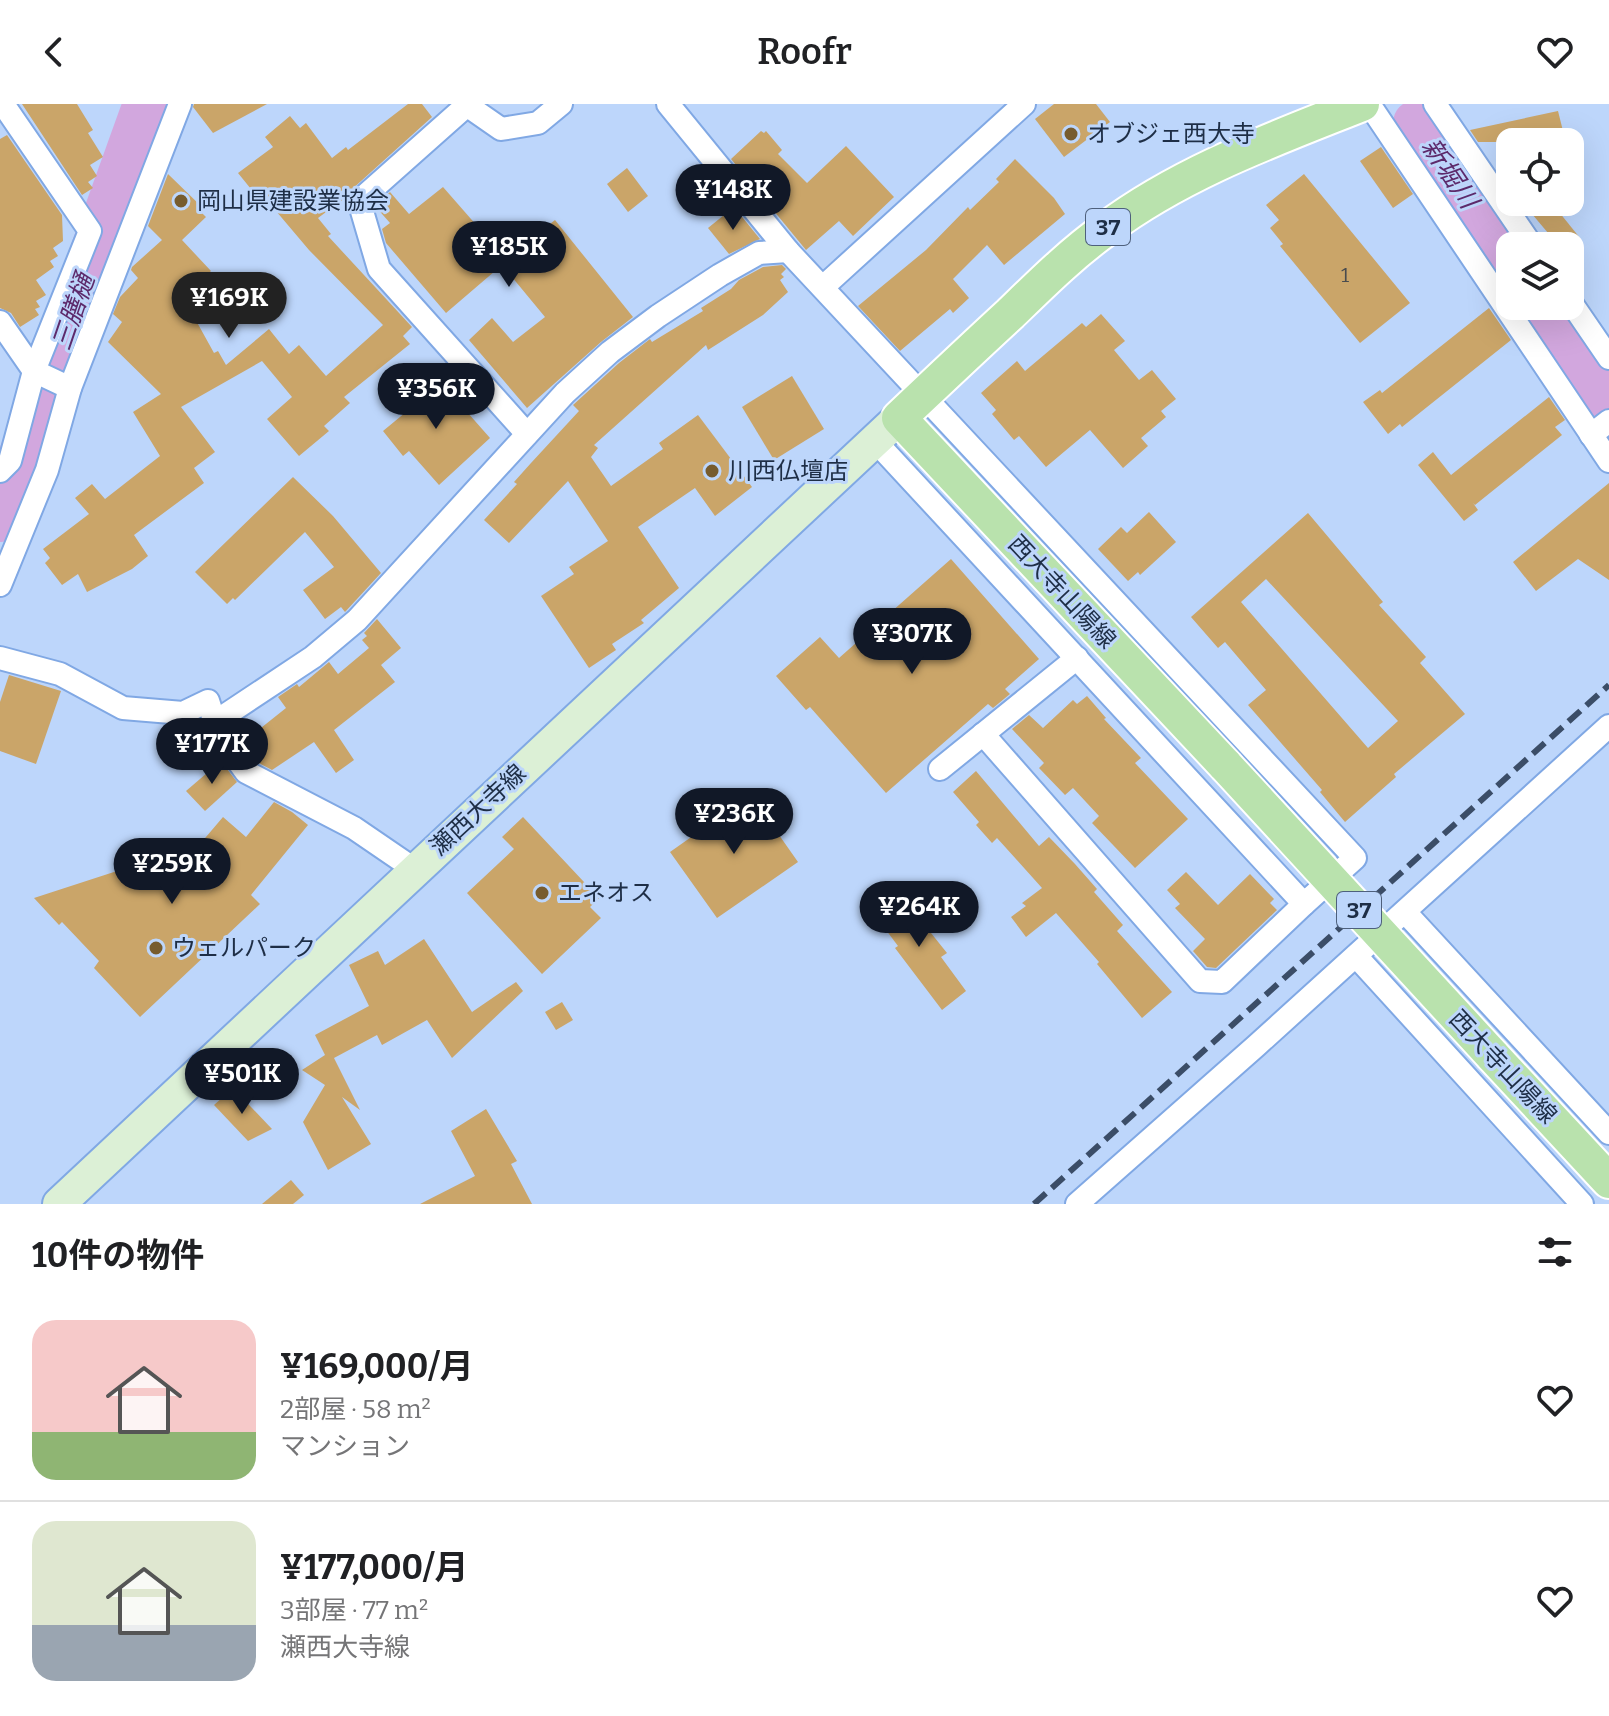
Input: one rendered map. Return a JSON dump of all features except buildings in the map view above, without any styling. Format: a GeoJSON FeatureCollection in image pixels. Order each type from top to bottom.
{"type":"FeatureCollection","features":[{"type":"Feature","properties":{"kind":"main road","name":"37"},"geometry":{"type":"LineString","coordinates":[[887,429],[1061,266],[1106,229],[1153,198],[1203,171],[1270,140],[1362,104]]}},
{"type":"Feature","properties":{"kind":"main road","name":"西大寺山陽線"},"geometry":{"type":"LineString","coordinates":[[887,429],[1226,766],[1609,1181]]}},
{"type":"Feature","properties":{"kind":"main road","name":"瀬西大寺線"},"geometry":{"type":"LineString","coordinates":[[59,1204],[887,429]]}},
{"type":"Feature","properties":{"kind":"street"},"geometry":{"type":"LineString","coordinates":[[0,585],[47,470],[52,380],[90,231],[3,104]]}},
{"type":"Feature","properties":{"kind":"street"},"geometry":{"type":"LineString","coordinates":[[0,471],[10,461],[52,380],[180,104]]}},
{"type":"Feature","properties":{"kind":"street"},"geometry":{"type":"LineString","coordinates":[[527,434],[379,269],[359,201],[466,105],[501,129],[538,123],[561,104]]}},
{"type":"Feature","properties":{"kind":"street"},"geometry":{"type":"LineString","coordinates":[[668,104],[788,251],[1355,858],[1222,982],[1200,981],[983,734]]}},
{"type":"Feature","properties":{"kind":"street"},"geometry":{"type":"LineString","coordinates":[[823,287],[1024,104]]}},
{"type":"Feature","properties":{"kind":"street"},"geometry":{"type":"LineString","coordinates":[[1369,104],[1599,428],[1609,461]]}},
{"type":"Feature","properties":{"kind":"street"},"geometry":{"type":"LineString","coordinates":[[1435,104],[1522,232]]}},
{"type":"Feature","properties":{"kind":"street"},"geometry":{"type":"LineString","coordinates":[[215,722],[313,657],[357,620],[565,393],[610,352],[658,316],[759,253],[788,251]]}},
{"type":"Feature","properties":{"kind":"street"},"geometry":{"type":"LineString","coordinates":[[1583,320],[1609,358]]}},
{"type":"Feature","properties":{"kind":"street"},"geometry":{"type":"LineString","coordinates":[[0,322],[52,380]]}},
{"type":"Feature","properties":{"kind":"street"},"geometry":{"type":"LineString","coordinates":[[887,429],[1077,658],[1304,904]]}},
{"type":"Feature","properties":{"kind":"street"},"geometry":{"type":"LineString","coordinates":[[0,658],[60,674],[123,708],[183,713],[208,701],[219,735],[246,772],[354,828],[414,869]]}},
{"type":"Feature","properties":{"kind":"street"},"geometry":{"type":"LineString","coordinates":[[940,769],[1077,658]]}},
{"type":"Feature","properties":{"kind":"street"},"geometry":{"type":"LineString","coordinates":[[1077,1204],[1609,726]]}},
{"type":"Feature","properties":{"kind":"street"},"geometry":{"type":"LineString","coordinates":[[1405,912],[1609,1133]]}},
{"type":"Feature","properties":{"kind":"street"},"geometry":{"type":"LineString","coordinates":[[1356,956],[1582,1204]]}},
{"type":"Feature","properties":{"kind":"waterway","name":"三膳樋"},"geometry":{"type":"LineString","coordinates":[[0,519],[146,104]]}},
{"type":"Feature","properties":{"kind":"waterway","name":"新堀川"},"geometry":{"type":"LineString","coordinates":[[1416,123],[1496,241]]}},
{"type":"Feature","properties":{"kind":"waterway","name":"新堀川"},"geometry":{"type":"LineString","coordinates":[[1549,320],[1609,409]]}},
{"type":"Feature","properties":{"kind":"railway"},"geometry":{"type":"LineString","coordinates":[[1034,1204],[1609,685]]}},
{"type":"Feature","properties":{"kind":"place","name":"オブジェ西大寺"},"geometry":{"type":"Point","coordinates":[1071,134]}},
{"type":"Feature","properties":{"kind":"place","name":"岡山県建設業協会"},"geometry":{"type":"Point","coordinates":[181,201]}},
{"type":"Feature","properties":{"kind":"place","name":"川西仏壇店"},"geometry":{"type":"Point","coordinates":[712,471]}},
{"type":"Feature","properties":{"kind":"place","name":"エネオス"},"geometry":{"type":"Point","coordinates":[542,893]}},
{"type":"Feature","properties":{"kind":"place","name":"ウェルパーク"},"geometry":{"type":"Point","coordinates":[156,948]}}]}
